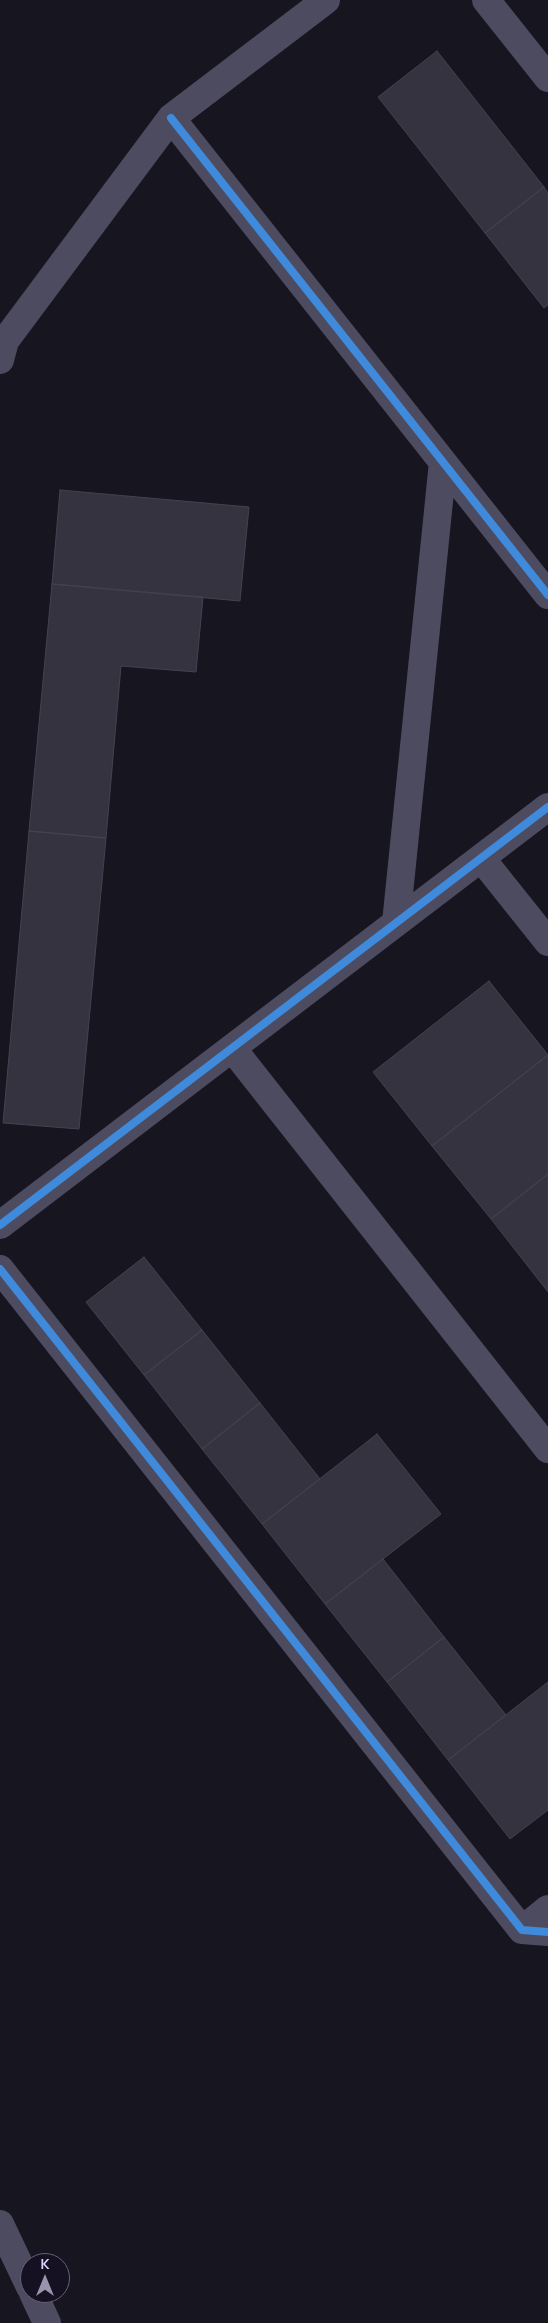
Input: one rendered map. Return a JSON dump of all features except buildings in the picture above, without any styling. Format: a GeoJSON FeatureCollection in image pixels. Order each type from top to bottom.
{"type":"FeatureCollection","features":[{"type":"Feature","properties":{"kind":"street"},"geometry":{"type":"LineString","coordinates":[[2,349],[171,118],[326,0]]}},
{"type":"Feature","properties":{"kind":"street"},"geometry":{"type":"LineString","coordinates":[[486,0],[548,78]]}},
{"type":"Feature","properties":{"kind":"street"},"geometry":{"type":"LineString","coordinates":[[171,118],[548,595]]}},
{"type":"Feature","properties":{"kind":"street"},"geometry":{"type":"LineString","coordinates":[[396,923],[443,462]]}},
{"type":"Feature","properties":{"kind":"street"},"geometry":{"type":"LineString","coordinates":[[0,1225],[548,807]]}},
{"type":"Feature","properties":{"kind":"street"},"geometry":{"type":"LineString","coordinates":[[481,858],[548,942]]}},
{"type":"Feature","properties":{"kind":"street"},"geometry":{"type":"LineString","coordinates":[[232,1048],[548,1449]]}},
{"type":"Feature","properties":{"kind":"street"},"geometry":{"type":"LineString","coordinates":[[0,1269],[522,1930],[548,1932]]}},
{"type":"Feature","properties":{"kind":"street"},"geometry":{"type":"LineString","coordinates":[[522,1930],[548,1909]]}},
{"type":"Feature","properties":{"kind":"street"},"geometry":{"type":"LineString","coordinates":[[0,2224],[20,2266]]}},
{"type":"Feature","properties":{"kind":"street"},"geometry":{"type":"LineString","coordinates":[[38,2303],[47,2323]]}},
{"type":"Feature","properties":{"kind":"cycle path"},"geometry":{"type":"LineString","coordinates":[[171,118],[548,595]]}},
{"type":"Feature","properties":{"kind":"cycle path"},"geometry":{"type":"LineString","coordinates":[[0,1225],[548,807]]}},
{"type":"Feature","properties":{"kind":"cycle path"},"geometry":{"type":"LineString","coordinates":[[0,1269],[522,1930],[548,1932]]}}]}
